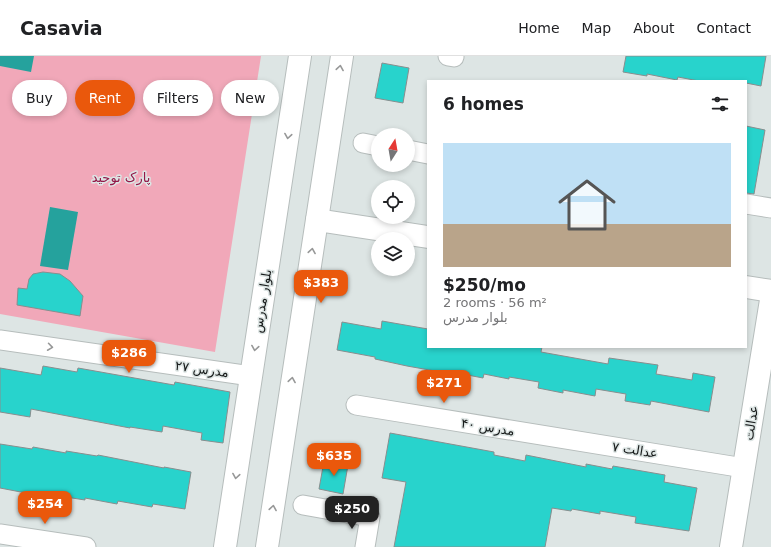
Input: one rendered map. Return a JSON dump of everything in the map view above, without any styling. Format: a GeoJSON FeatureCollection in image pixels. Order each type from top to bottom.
{"type":"FeatureCollection","features":[{"type":"Feature","properties":{"kind":"main road","name":"بلوار مدرس"},"geometry":{"type":"LineString","coordinates":[[225,547],[300,56]]}},
{"type":"Feature","properties":{"kind":"main road"},"geometry":{"type":"LineString","coordinates":[[267,547],[342,56]]}},
{"type":"Feature","properties":{"kind":"main road"},"geometry":{"type":"LineString","coordinates":[[317,220],[427,237]]}},
{"type":"Feature","properties":{"kind":"main road"},"geometry":{"type":"LineString","coordinates":[[747,287],[771,291]]}},
{"type":"Feature","properties":{"kind":"main road","name":"عدالت"},"geometry":{"type":"LineString","coordinates":[[732,547],[771,300]]}},
{"type":"Feature","properties":{"kind":"street"},"geometry":{"type":"LineString","coordinates":[[448,56],[454,56]]}},
{"type":"Feature","properties":{"kind":"street"},"geometry":{"type":"LineString","coordinates":[[415,151],[427,154]]}},
{"type":"Feature","properties":{"kind":"street"},"geometry":{"type":"LineString","coordinates":[[747,204],[771,208]]}},
{"type":"Feature","properties":{"kind":"street","name":"مدرس ۲۷"},"geometry":{"type":"LineString","coordinates":[[5,341],[251,376]]}},
{"type":"Feature","properties":{"kind":"street","name":"مدرس ۴۰"},"geometry":{"type":"LineString","coordinates":[[356,405],[526,433]]}},
{"type":"Feature","properties":{"kind":"street","name":"عدالت ۷"},"geometry":{"type":"LineString","coordinates":[[526,433],[744,468]]}},
{"type":"Feature","properties":{"kind":"street"},"geometry":{"type":"LineString","coordinates":[[303,505],[370,517],[365,547]]}},
{"type":"Feature","properties":{"kind":"street"},"geometry":{"type":"LineString","coordinates":[[0,534],[86,547]]}},
{"type":"Feature","properties":{"kind":"green space","name":"پارک توحید"},"geometry":{"type":"Polygon","coordinates":[[[0,56],[261,56],[257,80],[221,80],[221,116],[252,116],[215,352],[0,314],[0,56]]]}},
{"type":"Feature","properties":{"kind":"water"},"geometry":{"type":"Polygon","coordinates":[[[0,56],[34,56],[31,72],[0,66],[0,56]]]}},
{"type":"Feature","properties":{"kind":"water"},"geometry":{"type":"Polygon","coordinates":[[[50,207],[78,212],[68,270],[40,266],[50,207]]]}},
{"type":"Feature","properties":{"kind":"building"},"geometry":{"type":"Polygon","coordinates":[[[626,56],[766,56],[761,86],[747,83],[747,80],[694,80],[678,77],[677,80],[647,74],[647,76],[623,72],[626,56]]]}},
{"type":"Feature","properties":{"kind":"building"},"geometry":{"type":"Polygon","coordinates":[[[382,63],[409,68],[403,103],[375,98],[382,63]]]}},
{"type":"Feature","properties":{"kind":"building"},"geometry":{"type":"Polygon","coordinates":[[[747,126],[765,130],[754,194],[747,193],[747,126]]]}},
{"type":"Feature","properties":{"kind":"building"},"geometry":{"type":"Polygon","coordinates":[[[43,272],[60,274],[70,281],[83,296],[80,316],[17,305],[18,288],[27,289],[29,279],[33,274],[43,272]]]}},
{"type":"Feature","properties":{"kind":"building"},"geometry":{"type":"Polygon","coordinates":[[[382,321],[427,329],[427,348],[542,348],[541,352],[608,364],[609,358],[658,365],[656,374],[692,380],[693,373],[715,377],[709,412],[651,401],[650,405],[625,401],[626,394],[596,389],[595,396],[563,390],[563,393],[538,388],[539,382],[509,377],[509,379],[484,374],[483,378],[452,372],[452,374],[407,366],[375,359],[375,357],[337,350],[342,322],[381,329],[382,321]]]}},
{"type":"Feature","properties":{"kind":"building"},"geometry":{"type":"Polygon","coordinates":[[[43,366],[77,372],[78,368],[174,385],[175,382],[230,392],[223,443],[201,440],[202,433],[163,426],[162,432],[130,428],[31,409],[30,417],[0,412],[0,368],[41,375],[43,366]]]}},
{"type":"Feature","properties":{"kind":"building"},"geometry":{"type":"Polygon","coordinates":[[[390,433],[494,452],[494,455],[525,461],[526,455],[586,467],[586,464],[612,469],[613,466],[665,475],[664,482],[697,488],[689,531],[635,523],[636,517],[600,511],[600,514],[572,509],[571,511],[552,508],[545,547],[394,547],[406,482],[382,478],[390,433]]]}},
{"type":"Feature","properties":{"kind":"building"},"geometry":{"type":"Polygon","coordinates":[[[0,444],[32,449],[33,447],[66,453],[66,451],[98,455],[191,472],[185,509],[153,504],[152,507],[118,501],[117,504],[85,498],[85,500],[53,495],[52,498],[0,488],[0,444]]]}},
{"type":"Feature","properties":{"kind":"building"},"geometry":{"type":"Polygon","coordinates":[[[324,461],[348,465],[343,494],[319,489],[324,461]]]}}]}
